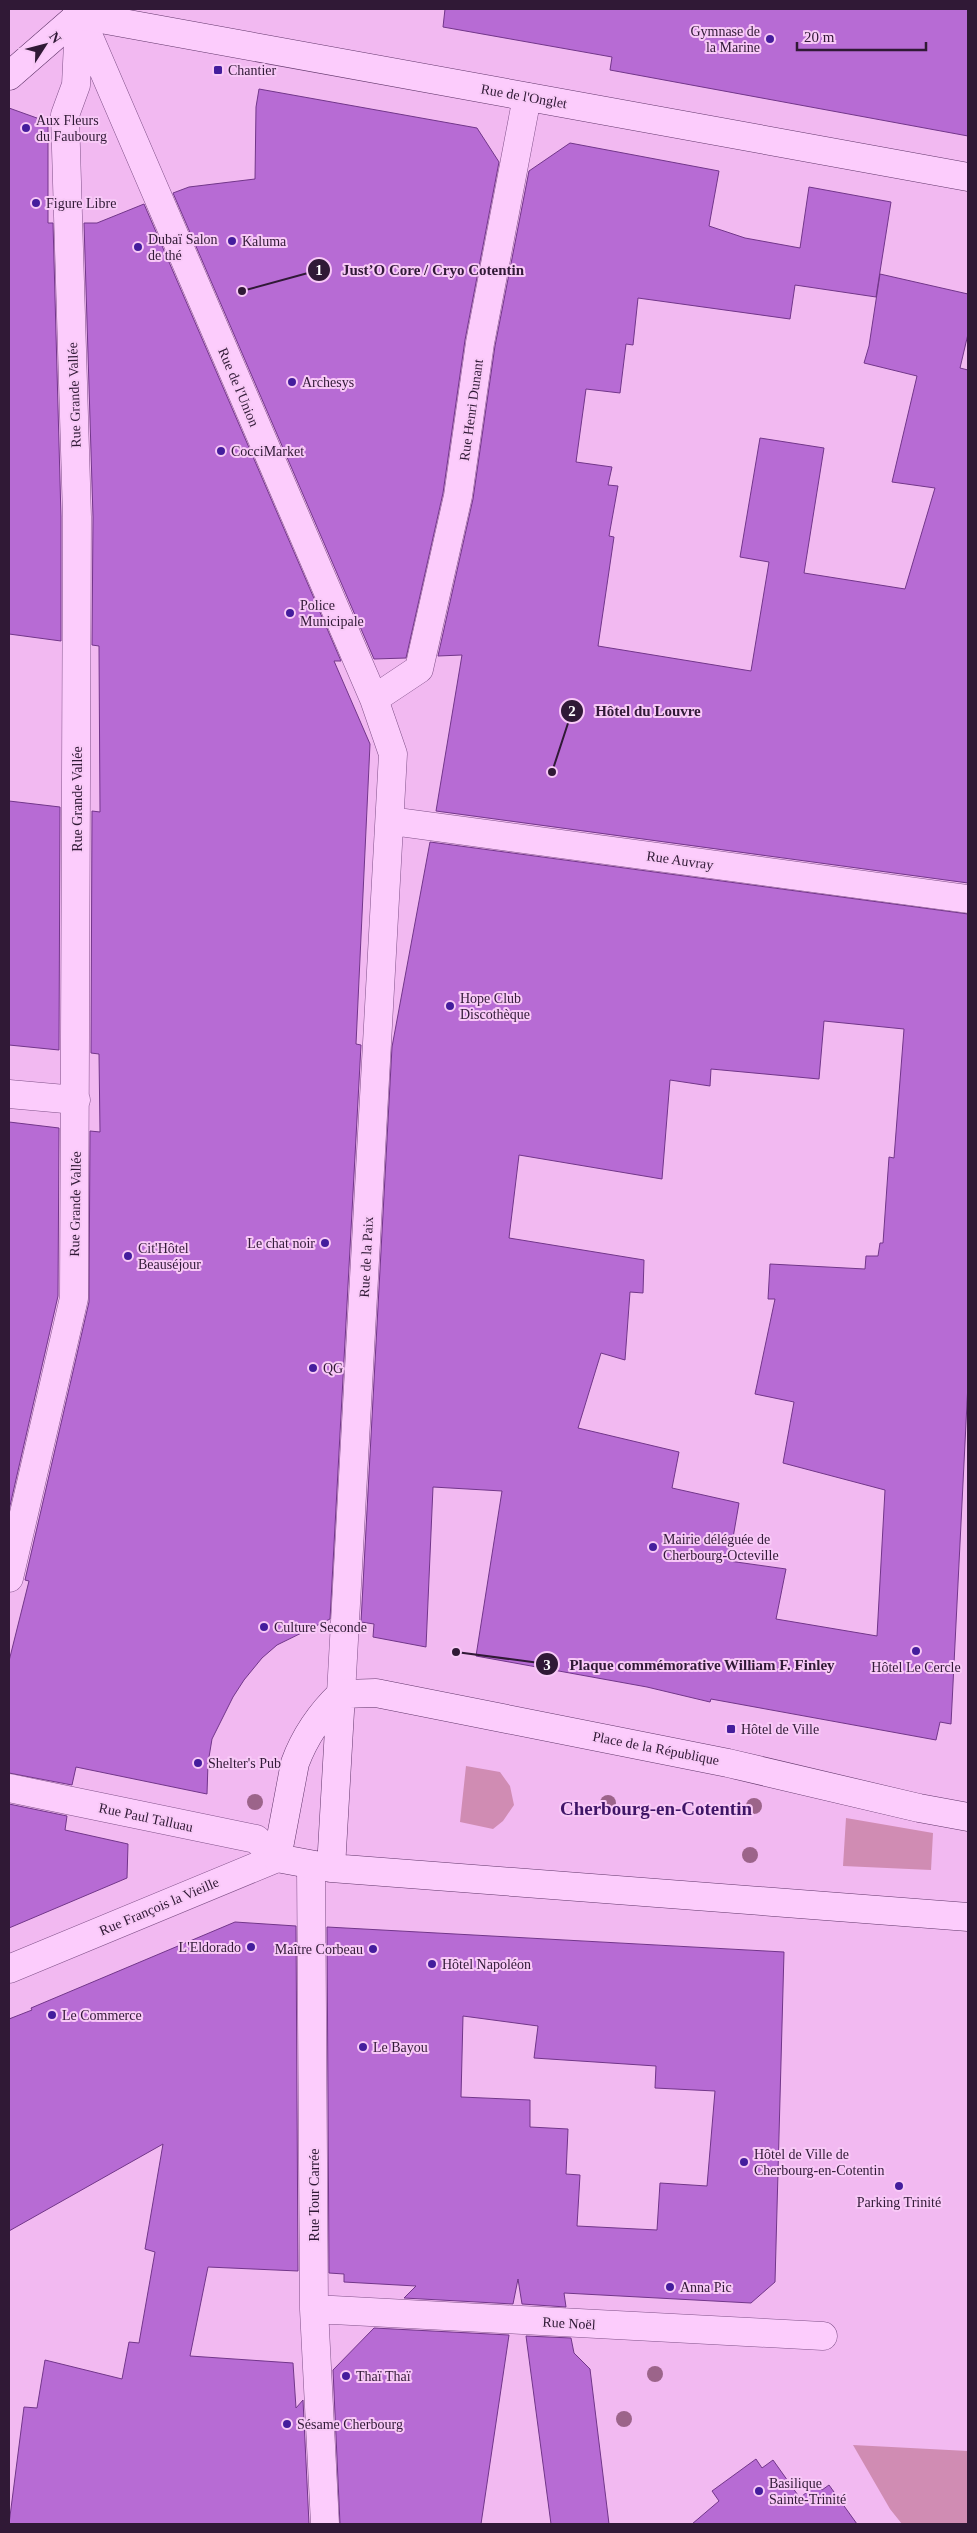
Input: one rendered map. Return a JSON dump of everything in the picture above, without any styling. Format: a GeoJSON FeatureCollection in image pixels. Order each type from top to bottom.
{"type":"FeatureCollection","features":[{"type":"Feature","properties":{"kind":"street"},"geometry":{"type":"LineString","coordinates":[[9,76],[78,12]]}},
{"type":"Feature","properties":{"kind":"street","name":"Rue de l'Onglet"},"geometry":{"type":"LineString","coordinates":[[78,12],[527,97],[968,177]]}},
{"type":"Feature","properties":{"kind":"street","name":"Rue de l'Union"},"geometry":{"type":"LineString","coordinates":[[78,12],[374,699],[394,754],[391,821]]}},
{"type":"Feature","properties":{"kind":"street","name":"Rue Grande Vallée"},"geometry":{"type":"LineString","coordinates":[[9,1578],[74,1298],[77,517],[65,115],[76,84],[78,12]]}},
{"type":"Feature","properties":{"kind":"street","name":"Rue Henri Dunant"},"geometry":{"type":"LineString","coordinates":[[374,699],[419,669],[458,496],[480,343],[527,97]]}},
{"type":"Feature","properties":{"kind":"street","name":"Rue Auvray"},"geometry":{"type":"LineString","coordinates":[[391,821],[968,899]]}},
{"type":"Feature","properties":{"kind":"street","name":"Rue de la Paix"},"geometry":{"type":"LineString","coordinates":[[341,1694],[391,821]]}},
{"type":"Feature","properties":{"kind":"street"},"geometry":{"type":"LineString","coordinates":[[9,1094],[76,1100]]}},
{"type":"Feature","properties":{"kind":"street","name":"Place de la République"},"geometry":{"type":"LineString","coordinates":[[341,1694],[376,1693],[728,1763],[968,1817]]}},
{"type":"Feature","properties":{"kind":"street"},"geometry":{"type":"LineString","coordinates":[[341,1694],[320,1716],[300,1749],[295,1763],[277,1858],[321,1867],[968,1917]]}},
{"type":"Feature","properties":{"kind":"street"},"geometry":{"type":"LineString","coordinates":[[321,1867],[341,1694]]}},
{"type":"Feature","properties":{"kind":"street","name":"Rue Paul Talluau"},"geometry":{"type":"LineString","coordinates":[[9,1788],[256,1839],[277,1858]]}},
{"type":"Feature","properties":{"kind":"street","name":"Rue François la Vieille"},"geometry":{"type":"LineString","coordinates":[[9,1968],[277,1858]]}},
{"type":"Feature","properties":{"kind":"street","name":"Rue Tour Carrée"},"geometry":{"type":"LineString","coordinates":[[321,1867],[314,2309],[325,2524]]}},
{"type":"Feature","properties":{"kind":"street","name":"Rue Noël"},"geometry":{"type":"LineString","coordinates":[[314,2309],[823,2336]]}},
{"type":"Feature","properties":{"kind":"shaded area"},"geometry":{"type":"Polygon","coordinates":[[[466,1766],[500,1772],[510,1786],[514,1805],[503,1821],[493,1829],[460,1822],[466,1766]]]}},
{"type":"Feature","properties":{"kind":"shaded area"},"geometry":{"type":"Polygon","coordinates":[[[846,1818],[933,1833],[931,1870],[843,1866],[846,1818]]]}},
{"type":"Feature","properties":{"kind":"shaded area"},"geometry":{"type":"Polygon","coordinates":[[[853,2445],[968,2451],[968,2524],[902,2524],[890,2509],[853,2445]]]}},
{"type":"Feature","properties":{"kind":"building","name":"Gymnase de la Marine"},"geometry":{"type":"Polygon","coordinates":[[[445,9],[968,9],[968,136],[610,70],[612,57],[443,27],[445,9]]]}},
{"type":"Feature","properties":{"kind":"building"},"geometry":{"type":"Polygon","coordinates":[[[259,89],[477,128],[499,162],[465,340],[443,493],[406,658],[374,659],[173,193],[189,187],[255,179],[256,107],[259,89]]]}},
{"type":"Feature","properties":{"kind":"building"},"geometry":{"type":"Polygon","coordinates":[[[9,108],[48,122],[48,223],[53,223],[61,517],[61,641],[9,634],[9,108]]]}},
{"type":"Feature","properties":{"kind":"building"},"geometry":{"type":"Polygon","coordinates":[[[570,143],[719,171],[709,226],[745,238],[800,248],[809,187],[891,202],[876,297],[795,285],[790,319],[638,298],[633,345],[626,344],[620,393],[586,389],[576,462],[612,467],[608,485],[618,486],[609,536],[614,537],[598,646],[751,671],[769,562],[740,557],[760,438],[824,448],[804,573],[905,589],[935,488],[892,482],[917,376],[864,363],[869,346],[880,274],[968,294],[968,334],[960,368],[968,370],[968,883],[436,811],[462,655],[438,656],[473,499],[495,346],[529,171],[570,143]]]}},
{"type":"Feature","properties":{"kind":"building"},"geometry":{"type":"Polygon","coordinates":[[[144,204],[341,661],[334,661],[370,744],[356,1044],[361,1045],[330,1619],[277,1645],[262,1658],[244,1680],[233,1697],[212,1739],[208,1763],[207,1794],[76,1767],[72,1785],[9,1773],[9,1661],[29,1581],[25,1580],[89,1302],[90,1131],[100,1132],[99,1054],[91,1053],[92,811],[100,812],[99,646],[92,645],[93,517],[84,223],[97,223],[144,204]]]}},
{"type":"Feature","properties":{"kind":"building"},"geometry":{"type":"Polygon","coordinates":[[[9,801],[60,807],[59,1050],[9,1045],[9,801]]]}},
{"type":"Feature","properties":{"kind":"building"},"geometry":{"type":"Polygon","coordinates":[[[430,842],[968,914],[968,1383],[951,1724],[940,1722],[936,1740],[711,1699],[710,1702],[647,1687],[476,1656],[502,1491],[433,1487],[426,1647],[373,1637],[374,1624],[361,1622],[392,1047],[430,842]],[[824,1021],[819,1079],[711,1069],[710,1086],[670,1080],[662,1179],[519,1155],[509,1238],[644,1260],[643,1293],[630,1292],[625,1360],[601,1353],[578,1428],[679,1452],[672,1488],[739,1503],[729,1561],[786,1569],[776,1619],[877,1636],[885,1490],[783,1463],[794,1402],[755,1394],[775,1299],[768,1299],[770,1264],[865,1269],[866,1256],[878,1256],[880,1243],[883,1243],[889,1157],[894,1158],[904,1029],[824,1021]]]}},
{"type":"Feature","properties":{"kind":"building"},"geometry":{"type":"Polygon","coordinates":[[[9,1122],[59,1128],[58,1296],[9,1510],[9,1122]]]}},
{"type":"Feature","properties":{"kind":"building"},"geometry":{"type":"Polygon","coordinates":[[[9,1804],[67,1816],[65,1830],[128,1844],[127,1878],[9,1928],[9,1804]]]}},
{"type":"Feature","properties":{"kind":"building"},"geometry":{"type":"Polygon","coordinates":[[[235,1922],[296,1926],[298,2271],[208,2267],[190,2356],[293,2363],[296,2408],[303,2400],[309,2524],[9,2524],[24,2407],[37,2408],[45,2360],[122,2379],[129,2342],[139,2343],[155,2252],[145,2249],[163,2144],[9,2231],[9,2019],[235,1922]]]}},
{"type":"Feature","properties":{"kind":"building"},"geometry":{"type":"Polygon","coordinates":[[[327,1927],[784,1952],[775,2282],[751,2303],[564,2293],[566,2307],[522,2304],[518,2279],[513,2304],[404,2298],[416,2286],[344,2282],[344,2274],[329,2273],[327,1927]],[[463,2016],[461,2097],[530,2100],[530,2127],[568,2129],[566,2174],[580,2175],[577,2226],[657,2230],[660,2183],[707,2186],[715,2091],[655,2088],[656,2066],[534,2058],[538,2026],[463,2016]]]}},
{"type":"Feature","properties":{"kind":"building"},"geometry":{"type":"Polygon","coordinates":[[[374,2328],[509,2335],[481,2524],[340,2524],[333,2370],[374,2328]]]}},
{"type":"Feature","properties":{"kind":"building"},"geometry":{"type":"Polygon","coordinates":[[[526,2336],[571,2338],[574,2353],[590,2369],[609,2524],[551,2524],[526,2336]]]}},
{"type":"Feature","properties":{"kind":"building","name":"Basilique Sainte-Trinité"},"geometry":{"type":"Polygon","coordinates":[[[756,2459],[762,2468],[773,2460],[800,2498],[816,2484],[822,2490],[829,2485],[857,2524],[692,2524],[719,2501],[712,2491],[756,2459]]]}},
{"type":"Feature","properties":{"kind":"place","name":"Gymnase de la Marine"},"geometry":{"type":"Point","coordinates":[770,39]}},
{"type":"Feature","properties":{"kind":"place","name":"Chantier"},"geometry":{"type":"Point","coordinates":[218,70]}},
{"type":"Feature","properties":{"kind":"place","name":"Aux Fleurs du Faubourg"},"geometry":{"type":"Point","coordinates":[26,128]}},
{"type":"Feature","properties":{"kind":"place","name":"Figure Libre"},"geometry":{"type":"Point","coordinates":[36,203]}},
{"type":"Feature","properties":{"kind":"place","name":"Kaluma"},"geometry":{"type":"Point","coordinates":[232,241]}},
{"type":"Feature","properties":{"kind":"place","name":"Dubaï Salon de thé"},"geometry":{"type":"Point","coordinates":[138,247]}},
{"type":"Feature","properties":{"kind":"place","name":"Just’O Core / Cryo Cotentin"},"geometry":{"type":"Point","coordinates":[242,291]}},
{"type":"Feature","properties":{"kind":"place","name":"Archesys"},"geometry":{"type":"Point","coordinates":[292,382]}},
{"type":"Feature","properties":{"kind":"place","name":"CocciMarket"},"geometry":{"type":"Point","coordinates":[221,451]}},
{"type":"Feature","properties":{"kind":"place","name":"Police Municipale"},"geometry":{"type":"Point","coordinates":[290,613]}},
{"type":"Feature","properties":{"kind":"place","name":"Hôtel du Louvre"},"geometry":{"type":"Point","coordinates":[552,772]}},
{"type":"Feature","properties":{"kind":"place","name":"Hope Club Discothèque"},"geometry":{"type":"Point","coordinates":[450,1006]}},
{"type":"Feature","properties":{"kind":"place","name":"Le chat noir"},"geometry":{"type":"Point","coordinates":[325,1243]}},
{"type":"Feature","properties":{"kind":"place","name":"Cit'Hôtel Beauséjour"},"geometry":{"type":"Point","coordinates":[128,1256]}},
{"type":"Feature","properties":{"kind":"place","name":"QG"},"geometry":{"type":"Point","coordinates":[313,1368]}},
{"type":"Feature","properties":{"kind":"place","name":"Mairie déléguée de Cherbourg-Octeville"},"geometry":{"type":"Point","coordinates":[653,1547]}},
{"type":"Feature","properties":{"kind":"place","name":"Culture Seconde"},"geometry":{"type":"Point","coordinates":[264,1627]}},
{"type":"Feature","properties":{"kind":"place","name":"Hôtel Le Cercle"},"geometry":{"type":"Point","coordinates":[916,1651]}},
{"type":"Feature","properties":{"kind":"place","name":"Plaque commémorative William F. Finley"},"geometry":{"type":"Point","coordinates":[456,1652]}},
{"type":"Feature","properties":{"kind":"place","name":"Hôtel de Ville"},"geometry":{"type":"Point","coordinates":[731,1729]}},
{"type":"Feature","properties":{"kind":"place","name":"Shelter's Pub"},"geometry":{"type":"Point","coordinates":[198,1763]}},
{"type":"Feature","properties":{"kind":"place","name":"L'Eldorado"},"geometry":{"type":"Point","coordinates":[251,1947]}},
{"type":"Feature","properties":{"kind":"place","name":"Maître Corbeau"},"geometry":{"type":"Point","coordinates":[373,1949]}},
{"type":"Feature","properties":{"kind":"place","name":"Hôtel Napoléon"},"geometry":{"type":"Point","coordinates":[432,1964]}},
{"type":"Feature","properties":{"kind":"place","name":"Le Commerce"},"geometry":{"type":"Point","coordinates":[52,2015]}},
{"type":"Feature","properties":{"kind":"place","name":"Le Bayou"},"geometry":{"type":"Point","coordinates":[363,2047]}},
{"type":"Feature","properties":{"kind":"place","name":"Hôtel de Ville de Cherbourg-en-Cotentin"},"geometry":{"type":"Point","coordinates":[744,2162]}},
{"type":"Feature","properties":{"kind":"place","name":"Parking Trinité"},"geometry":{"type":"Point","coordinates":[899,2186]}},
{"type":"Feature","properties":{"kind":"place","name":"Anna Pic"},"geometry":{"type":"Point","coordinates":[670,2287]}},
{"type":"Feature","properties":{"kind":"place","name":"Thaï Thaï"},"geometry":{"type":"Point","coordinates":[346,2376]}},
{"type":"Feature","properties":{"kind":"place","name":"Sésame Cherbourg"},"geometry":{"type":"Point","coordinates":[287,2424]}},
{"type":"Feature","properties":{"kind":"place","name":"Basilique Sainte-Trinité"},"geometry":{"type":"Point","coordinates":[759,2491]}},
{"type":"Feature","properties":{"kind":"district","name":"Cherbourg-en-Cotentin"},"geometry":{"type":"Point","coordinates":[656,1808]}}]}
